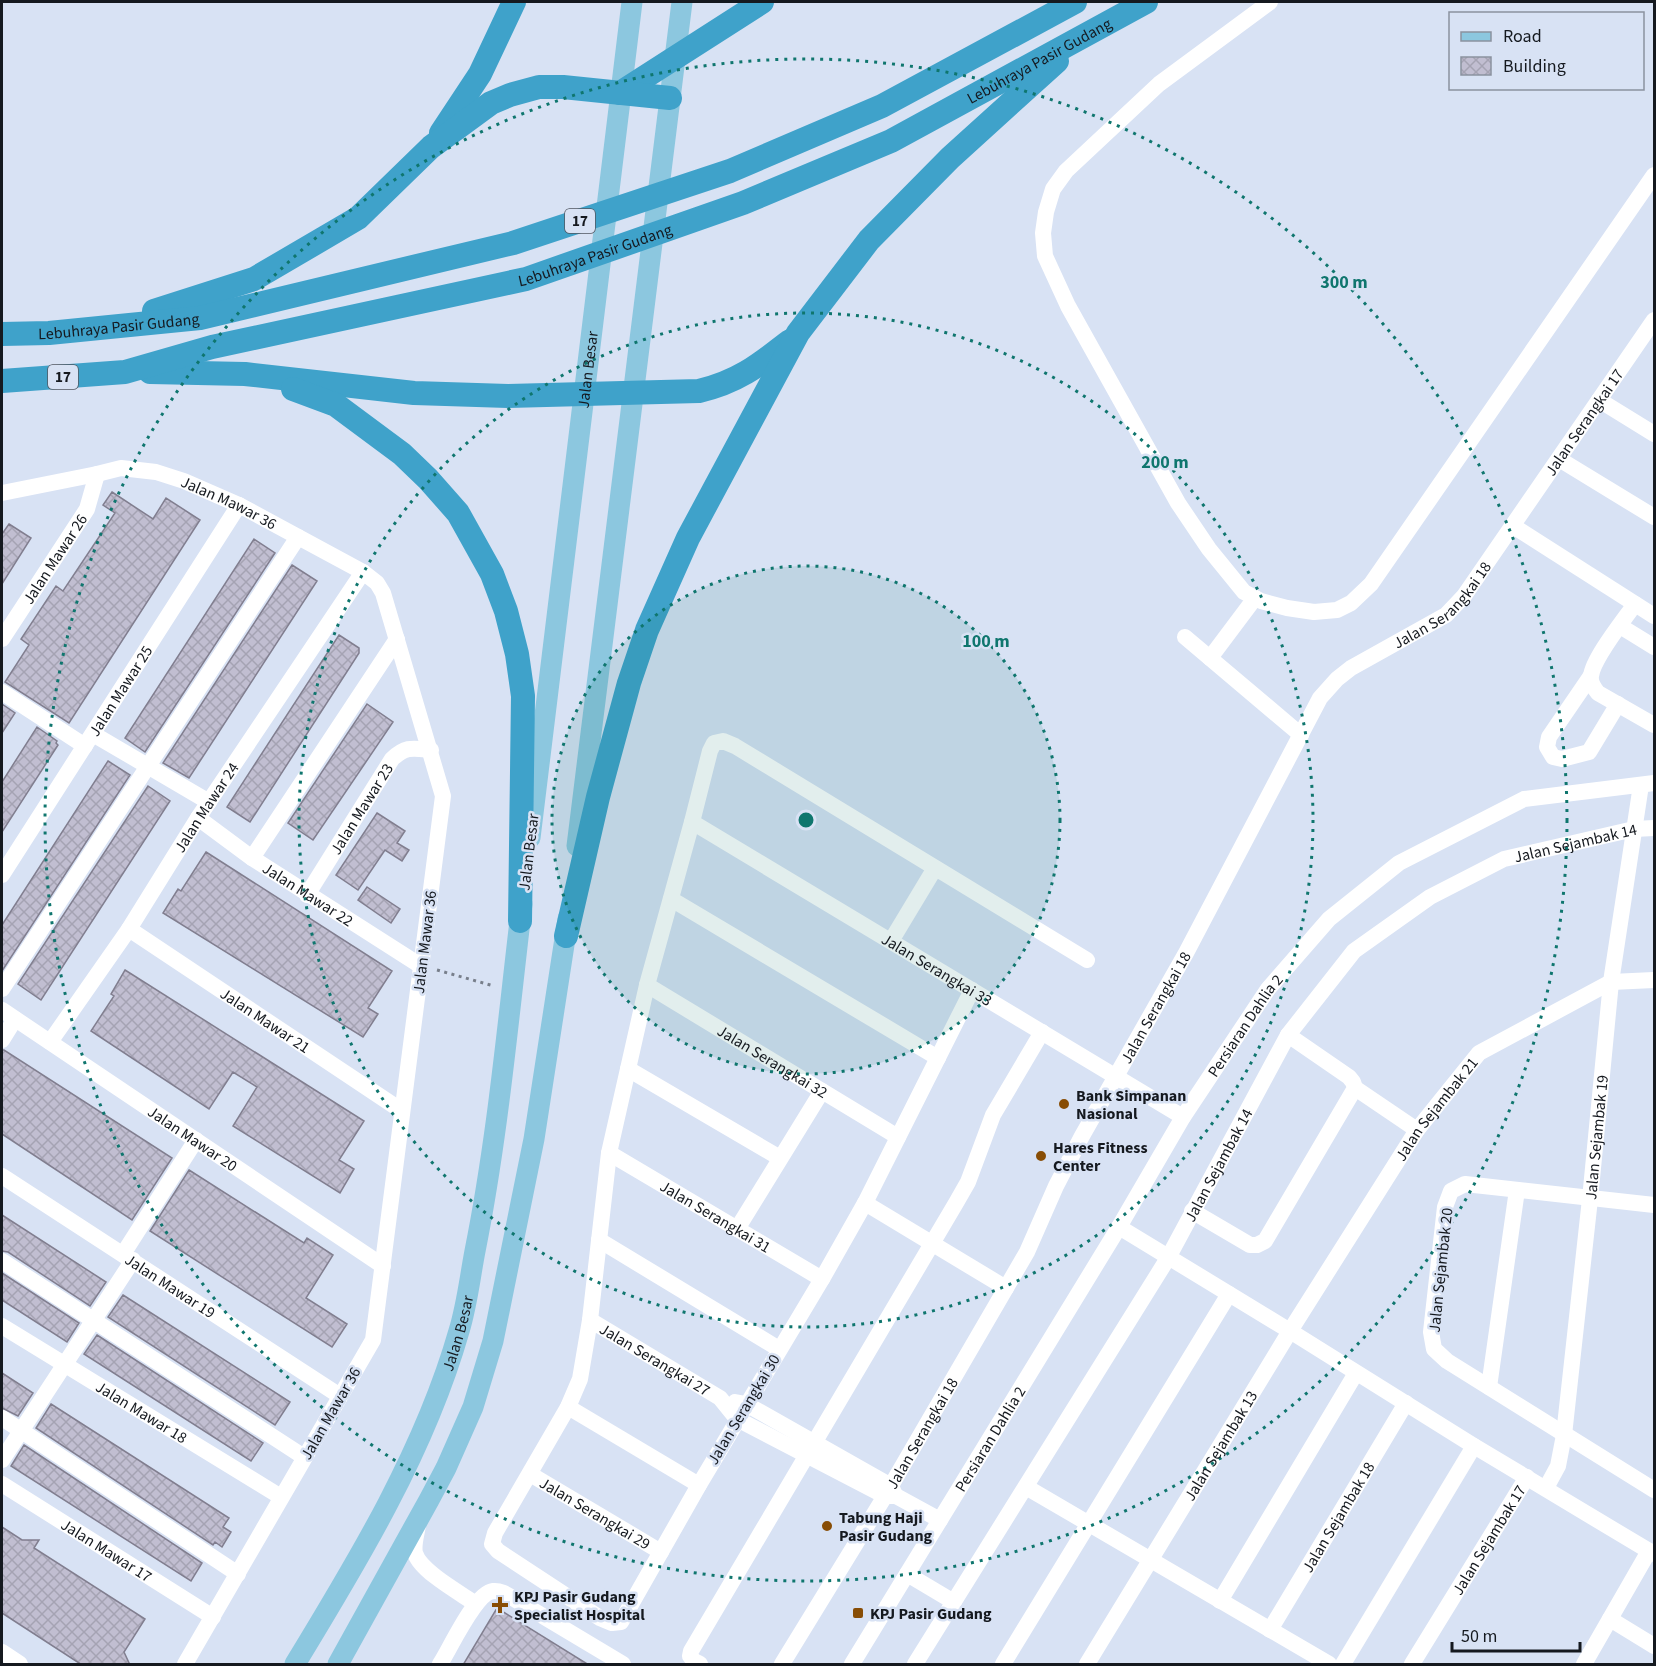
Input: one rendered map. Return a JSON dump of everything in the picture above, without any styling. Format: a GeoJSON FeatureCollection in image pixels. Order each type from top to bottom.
{"type":"FeatureCollection","features":[{"type":"Feature","properties":{"kind":"highway"},"geometry":{"type":"LineString","coordinates":[[431,147],[480,74],[514,2]]}},
{"type":"Feature","properties":{"kind":"highway"},"geometry":{"type":"LineString","coordinates":[[620,93],[762,2]]}},
{"type":"Feature","properties":{"kind":"highway","name":"Lebuhraya Pasir Gudang"},"geometry":{"type":"LineString","coordinates":[[2,334],[49,333],[201,318],[513,243],[730,171],[871,111],[1075,2]]}},
{"type":"Feature","properties":{"kind":"highway","name":"Lebuhraya Pasir Gudang"},"geometry":{"type":"LineString","coordinates":[[2,381],[125,372],[212,347],[525,279],[721,211],[891,141],[1146,2]]}},
{"type":"Feature","properties":{"kind":"highway"},"geometry":{"type":"LineString","coordinates":[[566,936],[598,797],[629,683],[647,630],[688,538],[798,333],[869,240],[950,158],[1087,34]]}},
{"type":"Feature","properties":{"kind":"highway"},"geometry":{"type":"LineString","coordinates":[[49,333],[172,307],[254,279],[358,218],[431,147],[491,103],[510,94],[539,87],[563,87],[670,98]]}},
{"type":"Feature","properties":{"kind":"highway"},"geometry":{"type":"LineString","coordinates":[[125,372],[246,374],[414,393],[508,396],[699,391],[719,386],[753,370],[798,333]]}},
{"type":"Feature","properties":{"kind":"highway"},"geometry":{"type":"LineString","coordinates":[[246,374],[336,405],[402,454],[458,513],[492,574],[506,611],[517,654],[523,696],[520,921]]}},
{"type":"Feature","properties":{"kind":"main road","name":"Jalan Besar"},"geometry":{"type":"LineString","coordinates":[[296,1665],[400,1480],[433,1407],[460,1330],[486,1196],[500,1104],[583,394],[632,2]]}},
{"type":"Feature","properties":{"kind":"main road"},"geometry":{"type":"LineString","coordinates":[[338,1665],[446,1468],[473,1407],[493,1341],[534,1139],[566,936],[682,2]]}},
{"type":"Feature","properties":{"kind":"street"},"geometry":{"type":"LineString","coordinates":[[1270,2],[1159,84],[1066,171],[1053,189],[1043,233],[1045,256],[1068,306],[1178,503],[1209,549],[1244,592],[1255,598],[1287,608],[1314,612],[1337,610],[1351,603],[1371,584],[1654,175]]}},
{"type":"Feature","properties":{"kind":"street","name":"Jalan Serangkai 17"},"geometry":{"type":"LineString","coordinates":[[1513,526],[1599,400],[1648,342],[1654,320]]}},
{"type":"Feature","properties":{"kind":"street"},"geometry":{"type":"LineString","coordinates":[[1599,400],[1654,434]]}},
{"type":"Feature","properties":{"kind":"street"},"geometry":{"type":"LineString","coordinates":[[1559,459],[1654,517]]}},
{"type":"Feature","properties":{"kind":"street","name":"Jalan Mawar 36"},"geometry":{"type":"LineString","coordinates":[[2,493],[121,468],[156,472],[239,505],[363,572],[377,583],[383,593],[443,796],[373,1340],[185,1665]]}},
{"type":"Feature","properties":{"kind":"street","name":"Jalan Mawar 26"},"geometry":{"type":"LineString","coordinates":[[2,639],[87,509],[97,474]]}},
{"type":"Feature","properties":{"kind":"street","name":"Jalan Mawar 25"},"geometry":{"type":"LineString","coordinates":[[2,876],[239,505]]}},
{"type":"Feature","properties":{"kind":"street"},"geometry":{"type":"LineString","coordinates":[[1513,526],[1654,616]]}},
{"type":"Feature","properties":{"kind":"street","name":"Jalan Serangkai 18"},"geometry":{"type":"LineString","coordinates":[[782,1665],[890,1493],[1006,1288],[1039,1226],[1056,1186],[1186,953],[1320,698],[1337,679],[1351,668],[1446,615],[1464,596],[1513,526]]}},
{"type":"Feature","properties":{"kind":"street"},"geometry":{"type":"LineString","coordinates":[[2,989],[298,537]]}},
{"type":"Feature","properties":{"kind":"street","name":"Jalan Mawar 24"},"geometry":{"type":"LineString","coordinates":[[50,1042],[129,929],[208,802],[363,572]]}},
{"type":"Feature","properties":{"kind":"street"},"geometry":{"type":"LineString","coordinates":[[1210,658],[1255,598]]}},
{"type":"Feature","properties":{"kind":"street"},"geometry":{"type":"LineString","coordinates":[[1618,704],[1589,752],[1562,759],[1553,757],[1547,747],[1549,737],[1590,678],[1595,663],[1635,604]]}},
{"type":"Feature","properties":{"kind":"street"},"geometry":{"type":"LineString","coordinates":[[1620,626],[1654,647]]}},
{"type":"Feature","properties":{"kind":"street"},"geometry":{"type":"LineString","coordinates":[[1185,637],[1301,735]]}},
{"type":"Feature","properties":{"kind":"street"},"geometry":{"type":"LineString","coordinates":[[252,858],[397,639]]}},
{"type":"Feature","properties":{"kind":"street"},"geometry":{"type":"LineString","coordinates":[[1590,678],[1598,693],[1654,725]]}},
{"type":"Feature","properties":{"kind":"street"},"geometry":{"type":"LineString","coordinates":[[2,692],[89,740],[148,766],[208,802]]}},
{"type":"Feature","properties":{"kind":"street"},"geometry":{"type":"LineString","coordinates":[[530,1474],[568,1407],[580,1379],[590,1320],[609,1153],[647,985],[714,743],[723,741],[735,746],[1087,960]]}},
{"type":"Feature","properties":{"kind":"street","name":"Jalan Mawar 23"},"geometry":{"type":"LineString","coordinates":[[307,895],[392,759],[402,750],[410,748],[430,750]]}},
{"type":"Feature","properties":{"kind":"street","name":"Jalan Sejambak 19"},"geometry":{"type":"LineString","coordinates":[[1546,1488],[1558,1466],[1564,1435],[1611,981],[1634,829],[1648,784]]}},
{"type":"Feature","properties":{"kind":"street","name":"Persiaran Dahlia 2"},"geometry":{"type":"LineString","coordinates":[[852,1665],[1184,1117],[1268,989],[1329,919],[1400,863],[1524,800],[1648,784]]}},
{"type":"Feature","properties":{"kind":"street","name":"Jalan Mawar 22"},"geometry":{"type":"LineString","coordinates":[[198,818],[307,895],[421,966]]}},
{"type":"Feature","properties":{"kind":"street","name":"Jalan Serangkai 33"},"geometry":{"type":"LineString","coordinates":[[692,822],[1184,1117]]}},
{"type":"Feature","properties":{"kind":"street","name":"Jalan Sejambak 14"},"geometry":{"type":"LineString","coordinates":[[915,1665],[1168,1258],[1288,1035],[1354,951],[1430,897],[1504,859],[1634,829],[1654,828]]}},
{"type":"Feature","properties":{"kind":"street"},"geometry":{"type":"LineString","coordinates":[[891,941],[935,868]]}},
{"type":"Feature","properties":{"kind":"street"},"geometry":{"type":"LineString","coordinates":[[671,899],[938,1058]]}},
{"type":"Feature","properties":{"kind":"street","name":"Jalan Mawar 21"},"geometry":{"type":"LineString","coordinates":[[129,929],[402,1111]]}},
{"type":"Feature","properties":{"kind":"street","name":"Jalan Sejambak 21"},"geometry":{"type":"LineString","coordinates":[[1290,1331],[1416,1130],[1479,1053],[1611,981],[1654,980]]}},
{"type":"Feature","properties":{"kind":"street","name":"Jalan Serangkai 32"},"geometry":{"type":"LineString","coordinates":[[647,985],[898,1137]]}},
{"type":"Feature","properties":{"kind":"street","name":"Jalan Serangkai 30"},"geometry":{"type":"LineString","coordinates":[[530,1474],[495,1533],[492,1544],[498,1551],[600,1618],[612,1623],[621,1622],[865,1203],[972,990]]}},
{"type":"Feature","properties":{"kind":"street"},"geometry":{"type":"LineString","coordinates":[[2,1040],[8,1015]]}},
{"type":"Feature","properties":{"kind":"street","name":"Jalan Mawar 20"},"geometry":{"type":"LineString","coordinates":[[8,1015],[383,1266]]}},
{"type":"Feature","properties":{"kind":"street"},"geometry":{"type":"LineString","coordinates":[[700,1665],[690,1656],[691,1651],[812,1450],[968,1182],[993,1115],[1042,1032]]}},
{"type":"Feature","properties":{"kind":"street"},"geometry":{"type":"LineString","coordinates":[[1288,1035],[1349,1077],[1355,1088],[1416,1130]]}},
{"type":"Feature","properties":{"kind":"street"},"geometry":{"type":"LineString","coordinates":[[628,1069],[780,1158]]}},
{"type":"Feature","properties":{"kind":"street"},"geometry":{"type":"LineString","coordinates":[[1192,1211],[1250,1245],[1257,1245],[1265,1241],[1355,1088]]}},
{"type":"Feature","properties":{"kind":"street"},"geometry":{"type":"LineString","coordinates":[[737,1229],[822,1091]]}},
{"type":"Feature","properties":{"kind":"street"},"geometry":{"type":"LineString","coordinates":[[2,1460],[93,1319],[196,1140]]}},
{"type":"Feature","properties":{"kind":"street","name":"Jalan Serangkai 31"},"geometry":{"type":"LineString","coordinates":[[609,1153],[822,1279]]}},
{"type":"Feature","properties":{"kind":"street","name":"Jalan Mawar 19"},"geometry":{"type":"LineString","coordinates":[[2,1176],[340,1396]]}},
{"type":"Feature","properties":{"kind":"street","name":"Jalan Sejambak 20"},"geometry":{"type":"LineString","coordinates":[[1488,1387],[1447,1361],[1434,1349],[1431,1332],[1445,1207],[1451,1191],[1465,1184],[1517,1190]]}},
{"type":"Feature","properties":{"kind":"street"},"geometry":{"type":"LineString","coordinates":[[1654,1205],[1517,1190],[1488,1387],[1654,1490]]}},
{"type":"Feature","properties":{"kind":"street"},"geometry":{"type":"LineString","coordinates":[[865,1203],[1006,1288]]}},
{"type":"Feature","properties":{"kind":"street"},"geometry":{"type":"LineString","coordinates":[[1119,1227],[1652,1553],[1584,1665]]}},
{"type":"Feature","properties":{"kind":"street"},"geometry":{"type":"LineString","coordinates":[[599,1240],[779,1349]]}},
{"type":"Feature","properties":{"kind":"street"},"geometry":{"type":"LineString","coordinates":[[2,1261],[304,1457]]}},
{"type":"Feature","properties":{"kind":"street"},"geometry":{"type":"LineString","coordinates":[[1003,1665],[1229,1294]]}},
{"type":"Feature","properties":{"kind":"street","name":"Jalan Serangkai 27"},"geometry":{"type":"LineString","coordinates":[[590,1320],[742,1411],[940,1520]]}},
{"type":"Feature","properties":{"kind":"street","name":"Jalan Mawar 18"},"geometry":{"type":"LineString","coordinates":[[2,1326],[281,1497]]}},
{"type":"Feature","properties":{"kind":"street","name":"Jalan Sejambak 13"},"geometry":{"type":"LineString","coordinates":[[1087,1665],[1290,1331]]}},
{"type":"Feature","properties":{"kind":"street"},"geometry":{"type":"LineString","coordinates":[[1220,1601],[1356,1372]]}},
{"type":"Feature","properties":{"kind":"street","name":"Jalan Sejambak 18"},"geometry":{"type":"LineString","coordinates":[[1270,1630],[1407,1403]]}},
{"type":"Feature","properties":{"kind":"street"},"geometry":{"type":"LineString","coordinates":[[568,1407],[699,1485]]}},
{"type":"Feature","properties":{"kind":"street"},"geometry":{"type":"LineString","coordinates":[[2,1418],[238,1574]]}},
{"type":"Feature","properties":{"kind":"street"},"geometry":{"type":"LineString","coordinates":[[1342,1665],[1474,1446]]}},
{"type":"Feature","properties":{"kind":"street","name":"Jalan Serangkai 29"},"geometry":{"type":"LineString","coordinates":[[530,1474],[660,1552]]}},
{"type":"Feature","properties":{"kind":"street","name":"Jalan Sejambak 17"},"geometry":{"type":"LineString","coordinates":[[1412,1665],[1527,1477]]}},
{"type":"Feature","properties":{"kind":"street","name":"Jalan Mawar 17"},"geometry":{"type":"LineString","coordinates":[[2,1484],[213,1617]]}},
{"type":"Feature","properties":{"kind":"street"},"geometry":{"type":"LineString","coordinates":[[1026,1487],[1328,1664]]}},
{"type":"Feature","properties":{"kind":"street"},"geometry":{"type":"LineString","coordinates":[[418,1521],[415,1551],[420,1562],[447,1585],[476,1604]]}},
{"type":"Feature","properties":{"kind":"street"},"geometry":{"type":"LineString","coordinates":[[908,1574],[954,1602]]}},
{"type":"Feature","properties":{"kind":"street"},"geometry":{"type":"LineString","coordinates":[[441,1665],[476,1604],[484,1595],[494,1591],[504,1593],[623,1665]]}},
{"type":"Feature","properties":{"kind":"street"},"geometry":{"type":"LineString","coordinates":[[1610,1619],[1654,1646]]}},
{"type":"Feature","properties":{"kind":"street"},"geometry":{"type":"LineString","coordinates":[[2,1652],[20,1665]]}},
{"type":"Feature","properties":{"kind":"path"},"geometry":{"type":"LineString","coordinates":[[421,966],[485,982],[512,993]]}},
{"type":"Feature","properties":{"kind":"building"},"geometry":{"type":"Polygon","coordinates":[[[112,492],[153,519],[166,498],[200,520],[69,723],[5,682],[29,645],[21,639],[56,586],[63,591],[115,513],[103,505],[112,492]]]}},
{"type":"Feature","properties":{"kind":"building"},"geometry":{"type":"Polygon","coordinates":[[[9,524],[31,538],[2,584],[2,534],[9,524]]]}},
{"type":"Feature","properties":{"kind":"building"},"geometry":{"type":"Polygon","coordinates":[[[254,539],[275,553],[145,752],[125,738],[254,539]]]}},
{"type":"Feature","properties":{"kind":"building"},"geometry":{"type":"Polygon","coordinates":[[[292,565],[317,581],[189,778],[163,763],[292,565]]]}},
{"type":"Feature","properties":{"kind":"building"},"geometry":{"type":"Polygon","coordinates":[[[339,635],[359,648],[359,653],[250,822],[227,807],[339,635]]]}},
{"type":"Feature","properties":{"kind":"building"},"geometry":{"type":"Polygon","coordinates":[[[2,704],[15,713],[2,733],[2,704]]]}},
{"type":"Feature","properties":{"kind":"building"},"geometry":{"type":"Polygon","coordinates":[[[367,704],[393,722],[313,840],[288,823],[367,704]]]}},
{"type":"Feature","properties":{"kind":"building"},"geometry":{"type":"Polygon","coordinates":[[[37,727],[57,741],[58,745],[2,832],[2,782],[37,727]]]}},
{"type":"Feature","properties":{"kind":"building"},"geometry":{"type":"Polygon","coordinates":[[[108,761],[130,775],[2,971],[2,925],[108,761]]]}},
{"type":"Feature","properties":{"kind":"building"},"geometry":{"type":"Polygon","coordinates":[[[148,786],[170,801],[41,1000],[18,984],[148,786]]]}},
{"type":"Feature","properties":{"kind":"building"},"geometry":{"type":"Polygon","coordinates":[[[377,813],[405,831],[397,843],[409,850],[402,861],[385,850],[358,890],[336,875],[377,813]]]}},
{"type":"Feature","properties":{"kind":"building"},"geometry":{"type":"Polygon","coordinates":[[[206,852],[392,971],[368,1008],[378,1014],[363,1037],[163,913],[178,889],[181,891],[206,852]]]}},
{"type":"Feature","properties":{"kind":"building"},"geometry":{"type":"Polygon","coordinates":[[[367,887],[400,909],[391,923],[358,900],[367,887]]]}},
{"type":"Feature","properties":{"kind":"building"},"geometry":{"type":"Polygon","coordinates":[[[125,970],[364,1121],[339,1160],[354,1169],[340,1193],[233,1126],[257,1087],[233,1072],[209,1109],[91,1031],[114,996],[111,994],[125,970]]]}},
{"type":"Feature","properties":{"kind":"building"},"geometry":{"type":"Polygon","coordinates":[[[2,1050],[172,1158],[132,1220],[2,1134],[2,1050]]]}},
{"type":"Feature","properties":{"kind":"building"},"geometry":{"type":"Polygon","coordinates":[[[189,1170],[304,1243],[307,1238],[333,1255],[306,1298],[347,1324],[332,1347],[150,1231],[189,1170]]]}},
{"type":"Feature","properties":{"kind":"building"},"geometry":{"type":"Polygon","coordinates":[[[2,1215],[106,1282],[90,1306],[8,1252],[2,1251],[2,1215]]]}},
{"type":"Feature","properties":{"kind":"building"},"geometry":{"type":"Polygon","coordinates":[[[2,1273],[79,1323],[67,1342],[2,1300],[2,1273]]]}},
{"type":"Feature","properties":{"kind":"building"},"geometry":{"type":"Polygon","coordinates":[[[123,1295],[290,1402],[275,1425],[108,1317],[123,1295]]]}},
{"type":"Feature","properties":{"kind":"building"},"geometry":{"type":"Polygon","coordinates":[[[97,1335],[263,1443],[251,1461],[84,1354],[97,1335]]]}},
{"type":"Feature","properties":{"kind":"building"},"geometry":{"type":"Polygon","coordinates":[[[2,1373],[33,1393],[18,1416],[2,1408],[2,1373]]]}},
{"type":"Feature","properties":{"kind":"building"},"geometry":{"type":"Polygon","coordinates":[[[51,1404],[229,1518],[223,1527],[231,1532],[222,1547],[215,1542],[213,1545],[36,1428],[51,1404]]]}},
{"type":"Feature","properties":{"kind":"building"},"geometry":{"type":"Polygon","coordinates":[[[24,1445],[202,1563],[191,1581],[11,1466],[24,1445]]]}},
{"type":"Feature","properties":{"kind":"building"},"geometry":{"type":"Polygon","coordinates":[[[2,1527],[22,1540],[39,1540],[34,1548],[145,1619],[124,1652],[130,1665],[82,1665],[2,1613],[2,1527]]]}},
{"type":"Feature","properties":{"kind":"building"},"geometry":{"type":"Polygon","coordinates":[[[497,1608],[589,1665],[463,1665],[497,1608]]]}},
{"type":"Feature","properties":{"kind":"place","name":"Bank Simpanan Nasional"},"geometry":{"type":"Point","coordinates":[1064,1104]}},
{"type":"Feature","properties":{"kind":"place","name":"Hares Fitness Center"},"geometry":{"type":"Point","coordinates":[1041,1156]}},
{"type":"Feature","properties":{"kind":"place","name":"Tabung Haji Pasir Gudang"},"geometry":{"type":"Point","coordinates":[827,1526]}},
{"type":"Feature","properties":{"kind":"place","name":"KPJ Pasir Gudang Specialist Hospital"},"geometry":{"type":"Point","coordinates":[500,1605]}},
{"type":"Feature","properties":{"kind":"place","name":"KPJ Pasir Gudang"},"geometry":{"type":"Point","coordinates":[858,1613]}}]}
